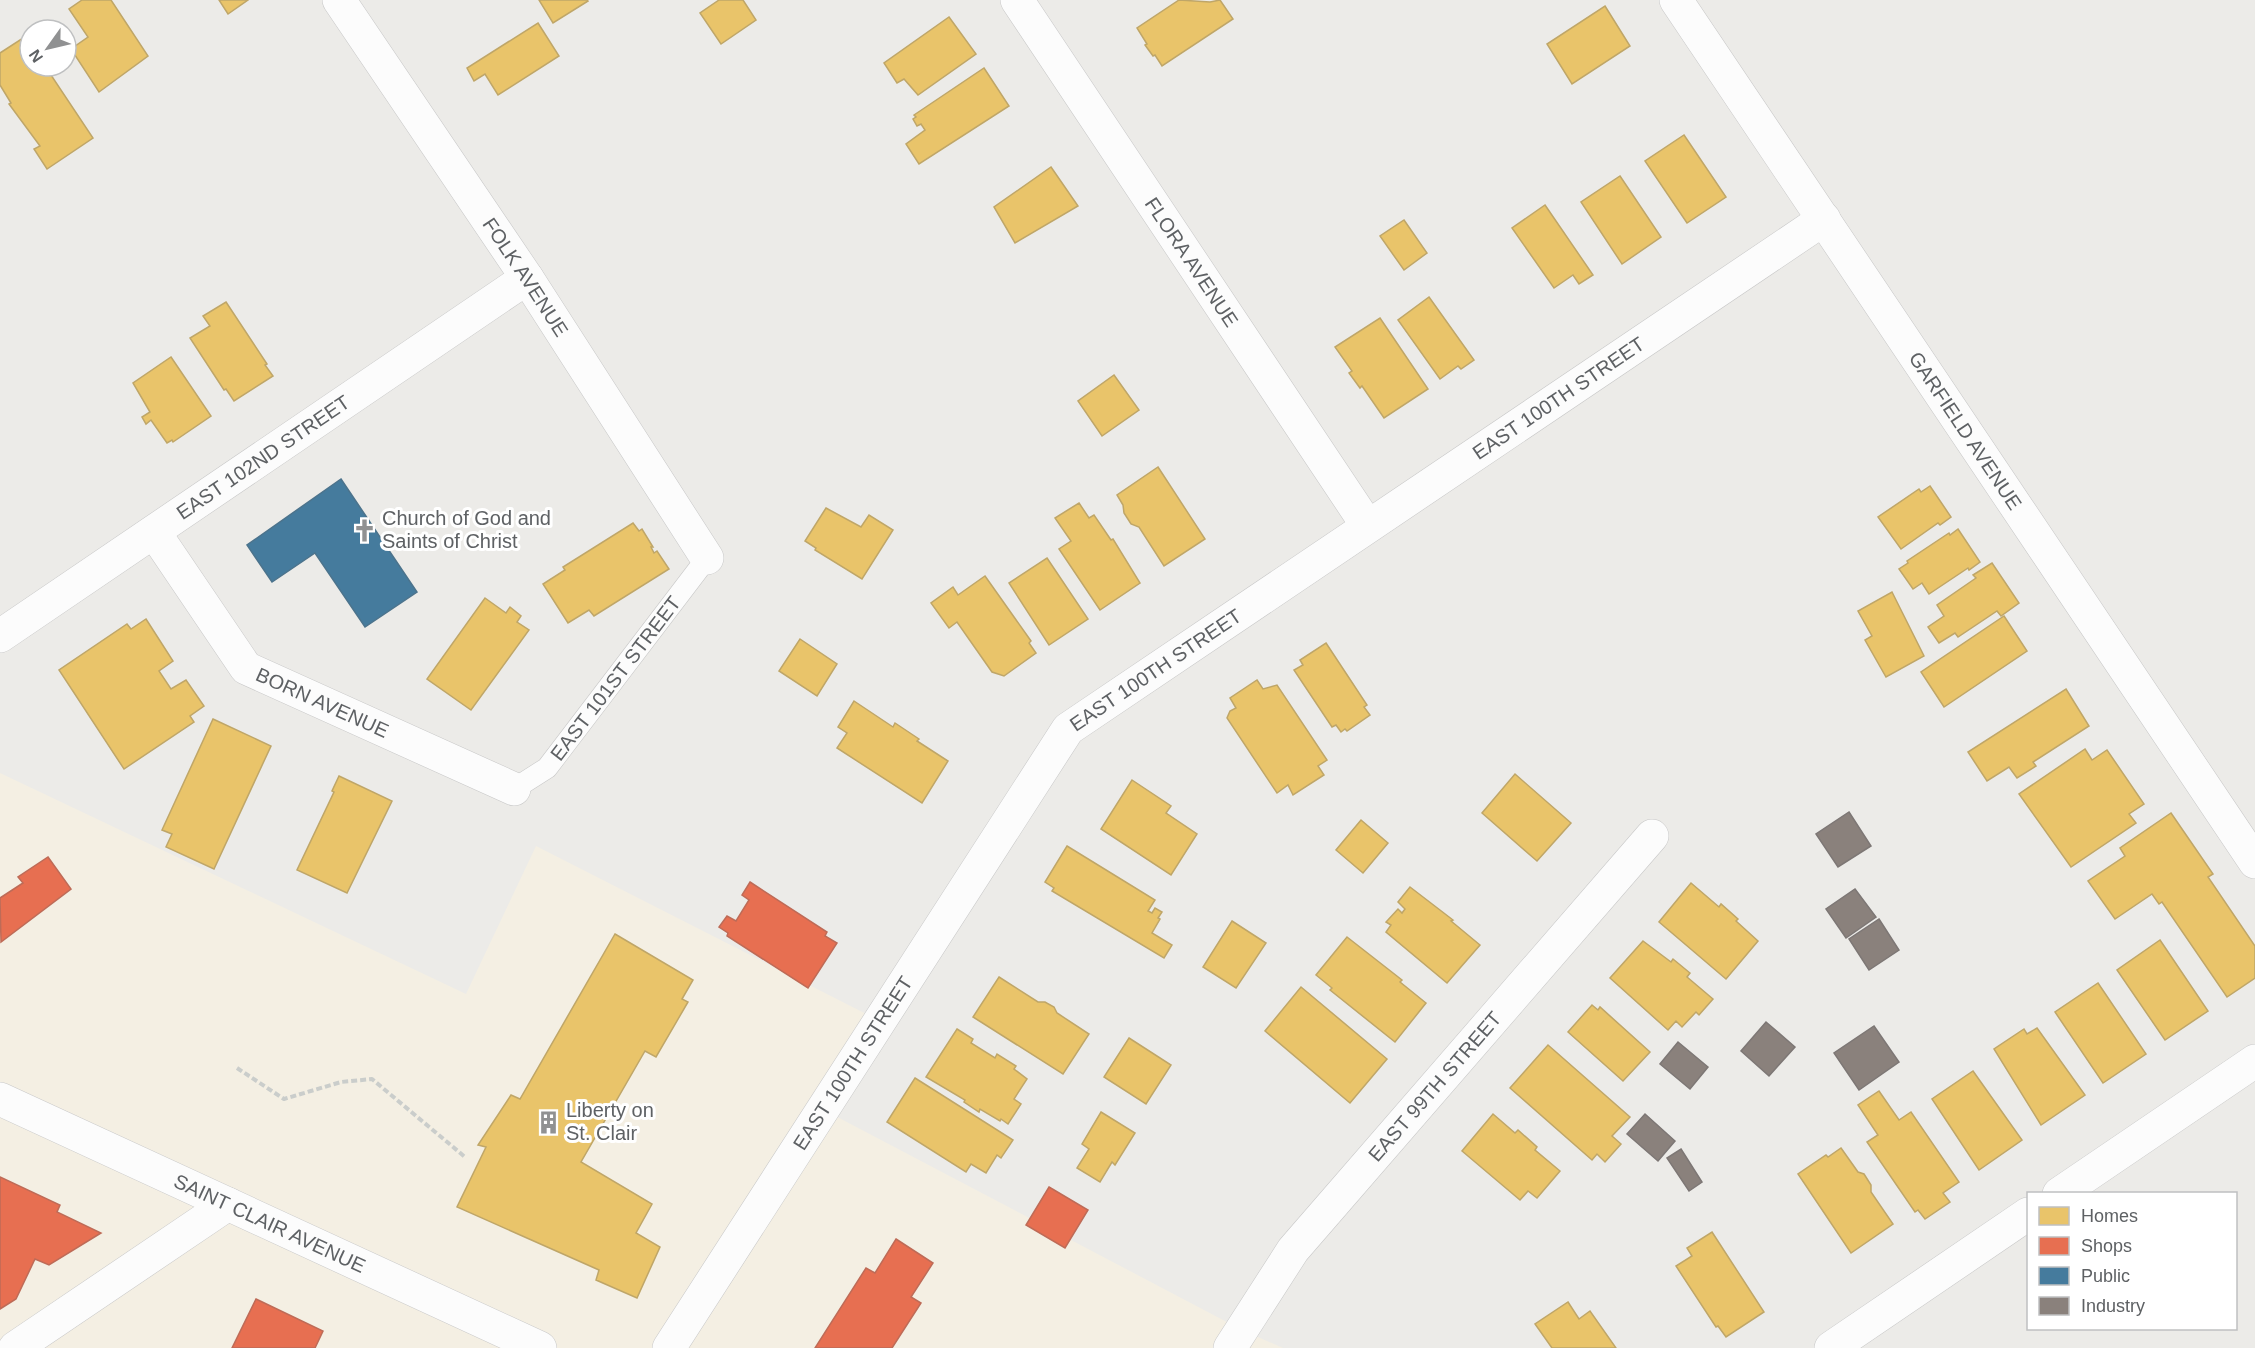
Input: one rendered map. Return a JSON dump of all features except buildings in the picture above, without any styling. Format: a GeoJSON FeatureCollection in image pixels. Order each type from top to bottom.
{"type":"FeatureCollection","features":[{"type":"Feature","properties":{"kind":"street","name":"FOLK AVENUE"},"geometry":{"type":"LineString","coordinates":[[339,0],[527,278],[707,558]]}},
{"type":"Feature","properties":{"kind":"street","name":"FLORA AVENUE"},"geometry":{"type":"LineString","coordinates":[[1017,0],[1367,525]]}},
{"type":"Feature","properties":{"kind":"street","name":"GARFIELD AVENUE"},"geometry":{"type":"LineString","coordinates":[[1676,0],[2255,862]]}},
{"type":"Feature","properties":{"kind":"street","name":"EAST 100TH STREET"},"geometry":{"type":"LineString","coordinates":[[669,1348],[1068,729],[1367,525],[1824,219]]}},
{"type":"Feature","properties":{"kind":"street","name":"EAST 102ND STREET"},"geometry":{"type":"LineString","coordinates":[[0,636],[527,278]]}},
{"type":"Feature","properties":{"kind":"street","name":"BORN AVENUE"},"geometry":{"type":"LineString","coordinates":[[154,531],[246,668],[514,789]]}},
{"type":"Feature","properties":{"kind":"street","name":"EAST 99TH STREET"},"geometry":{"type":"LineString","coordinates":[[1230,1348],[1293,1250],[1653,836]]}},
{"type":"Feature","properties":{"kind":"street"},"geometry":{"type":"LineString","coordinates":[[2062,1192],[2255,1061]]}},
{"type":"Feature","properties":{"kind":"street","name":"SAINT CLAIR AVENUE"},"geometry":{"type":"LineString","coordinates":[[0,1100],[540,1348]]}},
{"type":"Feature","properties":{"kind":"street"},"geometry":{"type":"LineString","coordinates":[[15,1348],[228,1204]]}},
{"type":"Feature","properties":{"kind":"street"},"geometry":{"type":"LineString","coordinates":[[1831,1348],[2027,1215]]}},
{"type":"Feature","properties":{"kind":"lane","name":"EAST 101ST STREET"},"geometry":{"type":"LineString","coordinates":[[514,789],[547,768],[707,558]]}},
{"type":"Feature","properties":{"kind":"path"},"geometry":{"type":"LineString","coordinates":[[237,1068],[284,1100],[341,1082],[372,1079],[465,1157]]}},
{"type":"Feature","properties":{"kind":"shaded area"},"geometry":{"type":"Polygon","coordinates":[[[0,773],[466,994],[536,846],[880,1021],[824,1110],[1242,1330],[1283,1348],[0,1348],[0,773]]]}},
{"type":"Feature","properties":{"kind":"place","name":"Church of God and Saints of Christ"},"geometry":{"type":"Point","coordinates":[364,530]}},
{"type":"Feature","properties":{"kind":"place","name":"Liberty on St. Clair"},"geometry":{"type":"Point","coordinates":[548,1122]}}]}
